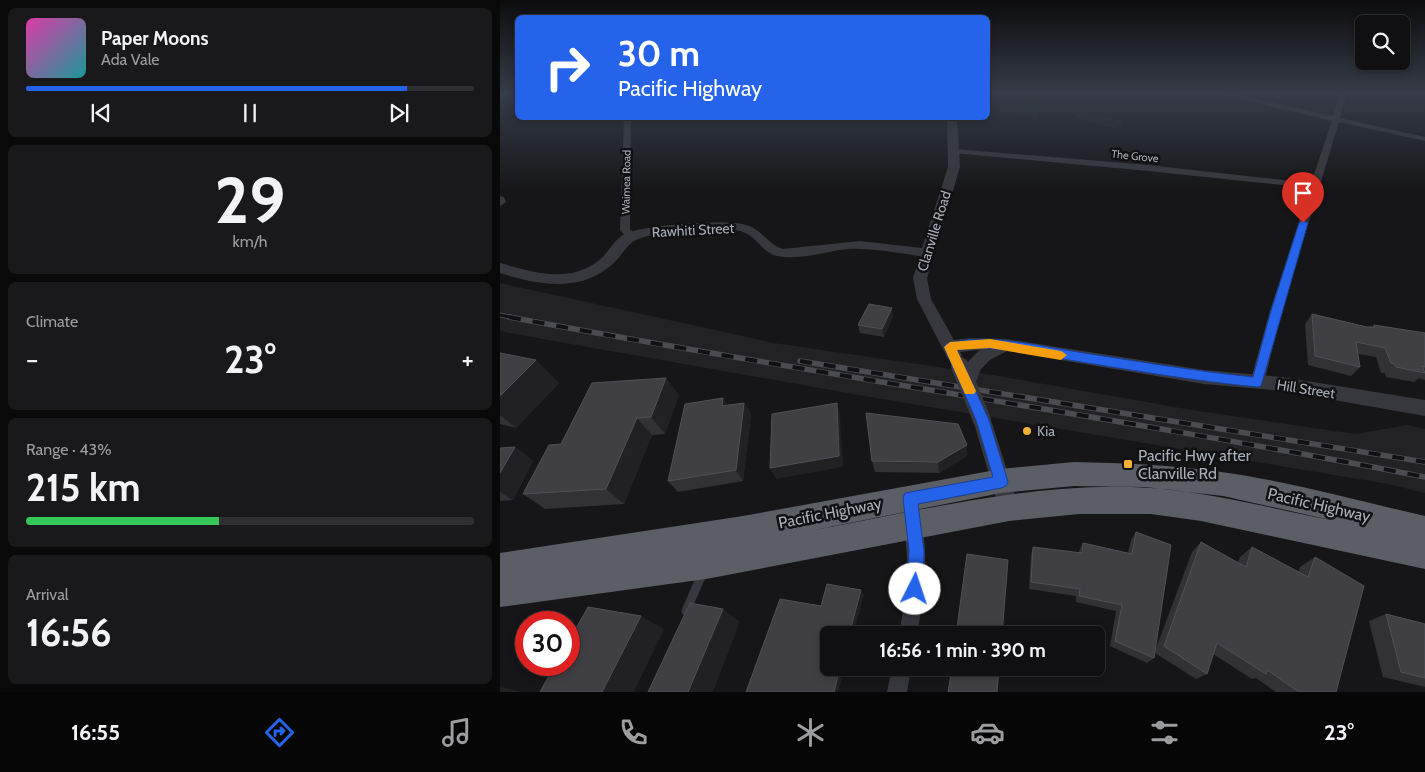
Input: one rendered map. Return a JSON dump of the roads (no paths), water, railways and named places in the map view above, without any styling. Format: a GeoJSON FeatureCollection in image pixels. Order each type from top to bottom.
{"type":"FeatureCollection","features":[{"type":"Feature","properties":{"kind":"highway","name":"Pacific Highway"},"geometry":{"type":"LineString","coordinates":[[500,568],[743,530],[912,511],[1005,495],[1074,474],[1145,475],[1223,484],[1323,505],[1425,530]]}},
{"type":"Feature","properties":{"kind":"highway","name":"Pacific Highway"},"geometry":{"type":"LineString","coordinates":[[1005,495],[1079,501],[1151,501],[1201,508],[1425,555]]}},
{"type":"Feature","properties":{"kind":"highway","name":"Pacific Highway"},"geometry":{"type":"LineString","coordinates":[[500,592],[706,564],[912,511]]}},
{"type":"Feature","properties":{"kind":"street","name":"Waimea Road"},"geometry":{"type":"LineString","coordinates":[[627,125],[624,230],[631,236]]}},
{"type":"Feature","properties":{"kind":"street","name":"Clanville Road"},"geometry":{"type":"LineString","coordinates":[[952,125],[954,167],[926,253],[920,278],[920,288],[932,315],[966,372],[1005,495]]}},
{"type":"Feature","properties":{"kind":"street"},"geometry":{"type":"LineString","coordinates":[[1257,383],[1275,314],[1333,125]]}},
{"type":"Feature","properties":{"kind":"street"},"geometry":{"type":"LineString","coordinates":[[1363,125],[1425,139]]}},
{"type":"Feature","properties":{"kind":"street","name":"The Grove"},"geometry":{"type":"LineString","coordinates":[[954,151],[1139,167],[1315,186]]}},
{"type":"Feature","properties":{"kind":"street","name":"Rawhiti Street"},"geometry":{"type":"LineString","coordinates":[[631,236],[644,233],[738,227],[752,232],[766,245],[778,252],[796,252],[856,244],[926,253]]}},
{"type":"Feature","properties":{"kind":"street"},"geometry":{"type":"LineString","coordinates":[[500,268],[564,282],[577,279],[596,270],[631,236]]}},
{"type":"Feature","properties":{"kind":"street","name":"Hill Street"},"geometry":{"type":"LineString","coordinates":[[950,347],[970,344],[1006,345],[1185,374],[1257,383],[1282,384],[1425,408]]}},
{"type":"Feature","properties":{"kind":"street"},"geometry":{"type":"LineString","coordinates":[[966,372],[985,355],[1006,345]]}},
{"type":"Feature","properties":{"kind":"street"},"geometry":{"type":"LineString","coordinates":[[909,626],[917,551],[912,511]]}},
{"type":"Feature","properties":{"kind":"street"},"geometry":{"type":"LineString","coordinates":[[897,692],[900,676]]}},
{"type":"Feature","properties":{"kind":"lane"},"geometry":{"type":"LineString","coordinates":[[682,621],[706,564]]}},
{"type":"Feature","properties":{"kind":"railway"},"geometry":{"type":"LineString","coordinates":[[500,315],[515,318]]}},
{"type":"Feature","properties":{"kind":"railway"},"geometry":{"type":"LineString","coordinates":[[509,317],[738,358],[1197,435],[1425,477]]}},
{"type":"Feature","properties":{"kind":"railway"},"geometry":{"type":"LineString","coordinates":[[800,361],[1425,462]]}},
{"type":"Feature","properties":{"kind":"place","name":"Kia"},"geometry":{"type":"Point","coordinates":[1027,431]}},
{"type":"Feature","properties":{"kind":"place","name":"Pacific Hwy after Clanville Rd"},"geometry":{"type":"Point","coordinates":[1128,464]}}]}
